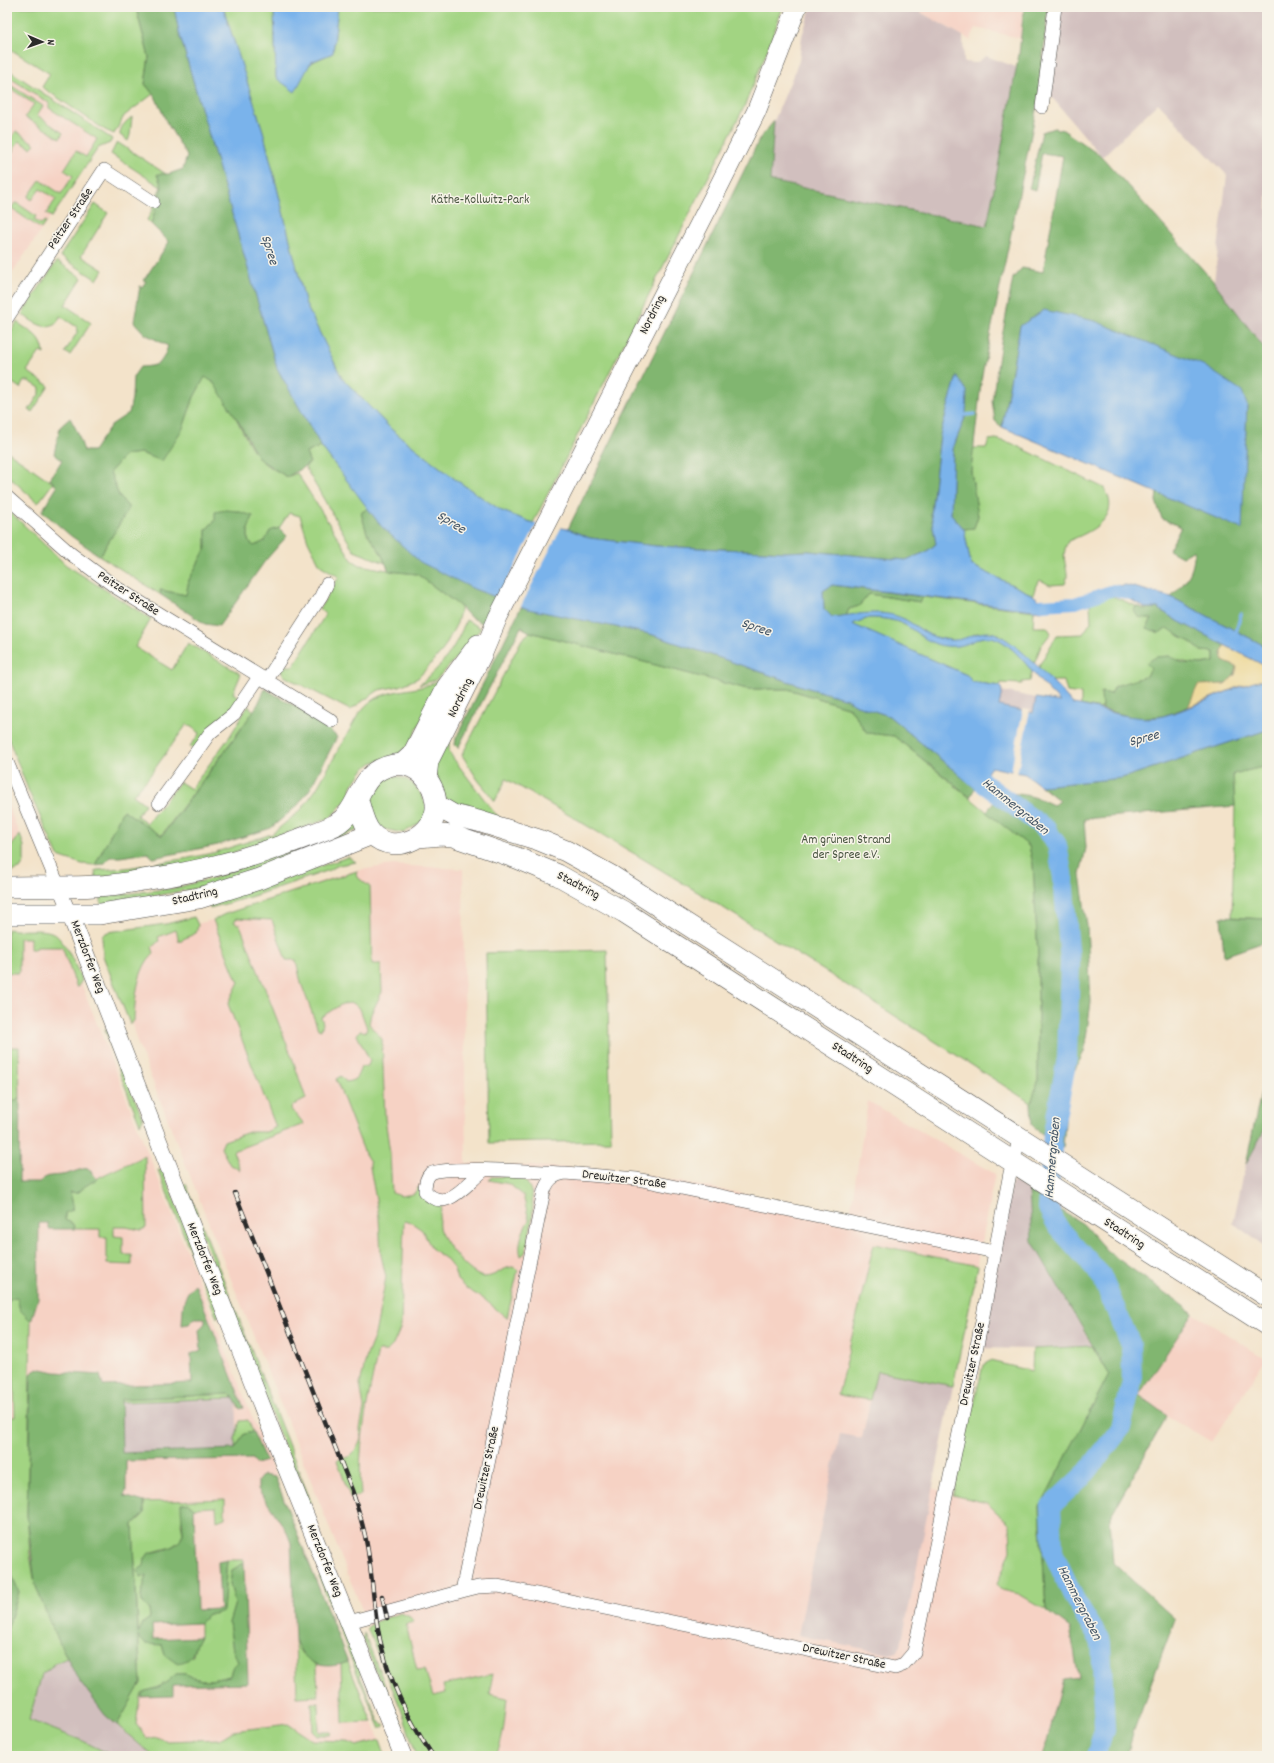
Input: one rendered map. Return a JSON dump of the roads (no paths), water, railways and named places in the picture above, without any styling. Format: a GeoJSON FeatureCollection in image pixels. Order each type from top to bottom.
{"type":"FeatureCollection","features":[{"type":"Feature","properties":{"kind":"main road","name":"Nordring"},"geometry":{"type":"LineString","coordinates":[[427,779],[429,761],[483,653],[498,617],[756,112],[797,7]]}},
{"type":"Feature","properties":{"kind":"main road","name":"Nordring"},"geometry":{"type":"LineString","coordinates":[[401,764],[412,754],[446,688],[498,617]]}},
{"type":"Feature","properties":{"kind":"main road"},"geometry":{"type":"LineString","coordinates":[[401,764],[417,769],[427,779],[434,792],[436,805],[432,822],[418,837]]}},
{"type":"Feature","properties":{"kind":"main road","name":"Stadtring"},"geometry":{"type":"LineString","coordinates":[[7,886],[95,886],[177,875],[252,857],[335,825],[349,814],[358,800],[360,789],[369,778],[380,770],[392,765],[401,764]]}},
{"type":"Feature","properties":{"kind":"main road"},"geometry":{"type":"LineString","coordinates":[[358,800],[372,834]]}},
{"type":"Feature","properties":{"kind":"main road","name":"Stadtring"},"geometry":{"type":"LineString","coordinates":[[436,805],[453,815],[531,838],[566,851],[613,877],[1267,1296]]}},
{"type":"Feature","properties":{"kind":"main road","name":"Stadtring"},"geometry":{"type":"LineString","coordinates":[[7,914],[100,914],[198,898],[259,879],[372,834],[382,840],[394,843],[408,842],[418,837],[441,835],[453,836],[517,858],[558,875],[624,912],[1267,1325]]}},
{"type":"Feature","properties":{"kind":"street"},"geometry":{"type":"LineString","coordinates":[[1042,107],[1055,7]]}},
{"type":"Feature","properties":{"kind":"street","name":"Peitzer Straße"},"geometry":{"type":"LineString","coordinates":[[7,318],[104,170],[153,202]]}},
{"type":"Feature","properties":{"kind":"street","name":"Peitzer Straße"},"geometry":{"type":"LineString","coordinates":[[7,497],[85,566],[332,721]]}},
{"type":"Feature","properties":{"kind":"street"},"geometry":{"type":"LineString","coordinates":[[159,803],[210,733],[234,714],[263,679],[321,596],[327,584]]}},
{"type":"Feature","properties":{"kind":"street","name":"Merzdorfer Weg"},"geometry":{"type":"LineString","coordinates":[[7,762],[59,886],[168,1167],[403,1756]]}},
{"type":"Feature","properties":{"kind":"street","name":"Drewitzer Straße"},"geometry":{"type":"LineString","coordinates":[[349,1622],[478,1587],[498,1586],[894,1668],[903,1665],[914,1652],[981,1326],[994,1252],[1020,1167],[1026,1141]]}},
{"type":"Feature","properties":{"kind":"street"},"geometry":{"type":"LineString","coordinates":[[483,1171],[565,1173]]}},
{"type":"Feature","properties":{"kind":"street","name":"Drewitzer Straße"},"geometry":{"type":"LineString","coordinates":[[462,1591],[544,1191],[550,1179],[565,1173],[637,1179],[994,1252]]}},
{"type":"Feature","properties":{"kind":"water","name":"Spree"},"geometry":{"type":"Polygon","coordinates":[[[174,7],[223,7],[263,131],[306,305],[342,378],[392,430],[456,480],[502,511],[533,523],[568,529],[590,538],[656,546],[786,552],[808,551],[906,560],[926,552],[936,544],[931,514],[940,435],[957,376],[967,391],[966,415],[953,448],[951,514],[964,529],[971,565],[1033,595],[1043,603],[1057,603],[1057,606],[1041,611],[832,585],[823,591],[824,609],[832,617],[868,613],[896,616],[908,621],[929,635],[948,640],[961,639],[976,634],[989,632],[998,634],[1009,641],[1033,662],[1073,704],[1141,718],[1153,718],[1176,712],[1241,686],[1267,679],[1267,730],[1122,778],[1041,786],[1025,774],[991,767],[983,778],[989,782],[984,789],[978,785],[975,788],[889,716],[854,704],[847,699],[805,687],[650,634],[528,609],[474,589],[420,562],[381,526],[321,446],[277,368],[179,32],[174,7]],[[869,618],[852,624],[967,675],[972,682],[1000,686],[1002,691],[999,706],[1033,713],[1036,698],[1060,702],[1039,680],[1023,660],[1009,646],[1001,641],[986,637],[960,646],[942,646],[929,641],[896,621],[869,618]]]}},
{"type":"Feature","properties":{"kind":"water"},"geometry":{"type":"Polygon","coordinates":[[[274,7],[338,7],[333,53],[311,62],[295,92],[276,78],[274,7]]]}},
{"type":"Feature","properties":{"kind":"water"},"geometry":{"type":"Polygon","coordinates":[[[1044,310],[1095,321],[1203,365],[1242,391],[1247,405],[1242,529],[1002,427],[1020,326],[1044,310]]]}},
{"type":"Feature","properties":{"kind":"water"},"geometry":{"type":"Polygon","coordinates":[[[1126,585],[1171,597],[1267,647],[1267,667],[1174,619],[1158,608],[1145,608],[1125,596],[1115,593],[1116,586],[1126,585]]]}},
{"type":"Feature","properties":{"kind":"waterway"},"geometry":{"type":"LineString","coordinates":[[966,415],[975,414]]}},
{"type":"Feature","properties":{"kind":"waterway"},"geometry":{"type":"LineString","coordinates":[[1041,605],[1075,603],[1114,590],[1130,594]]}},
{"type":"Feature","properties":{"kind":"waterway"},"geometry":{"type":"LineString","coordinates":[[1235,636],[1241,614]]}},
{"type":"Feature","properties":{"kind":"waterway","name":"Hammergraben"},"geometry":{"type":"LineString","coordinates":[[966,767],[986,785],[1046,829],[1057,845],[1063,878],[1070,962],[1067,1058],[1053,1133],[1048,1208],[1058,1227],[1101,1275],[1131,1345],[1132,1381],[1121,1428],[1087,1472],[1051,1506],[1053,1552],[1074,1598],[1101,1642],[1105,1727],[1096,1756]]}},
{"type":"Feature","properties":{"kind":"railway"},"geometry":{"type":"LineString","coordinates":[[235,1193],[352,1490],[366,1540],[380,1640],[394,1685],[408,1715],[433,1756]]}},
{"type":"Feature","properties":{"kind":"railway"},"geometry":{"type":"LineString","coordinates":[[382,1596],[387,1618]]}},
{"type":"Feature","properties":{"kind":"park label","name":"Käthe-Kollwitz-Park"},"geometry":{"type":"Point","coordinates":[480,200]}},
{"type":"Feature","properties":{"kind":"park label","name":"Am grünen Strand der Spree e.V."},"geometry":{"type":"Point","coordinates":[846,848]}}]}
